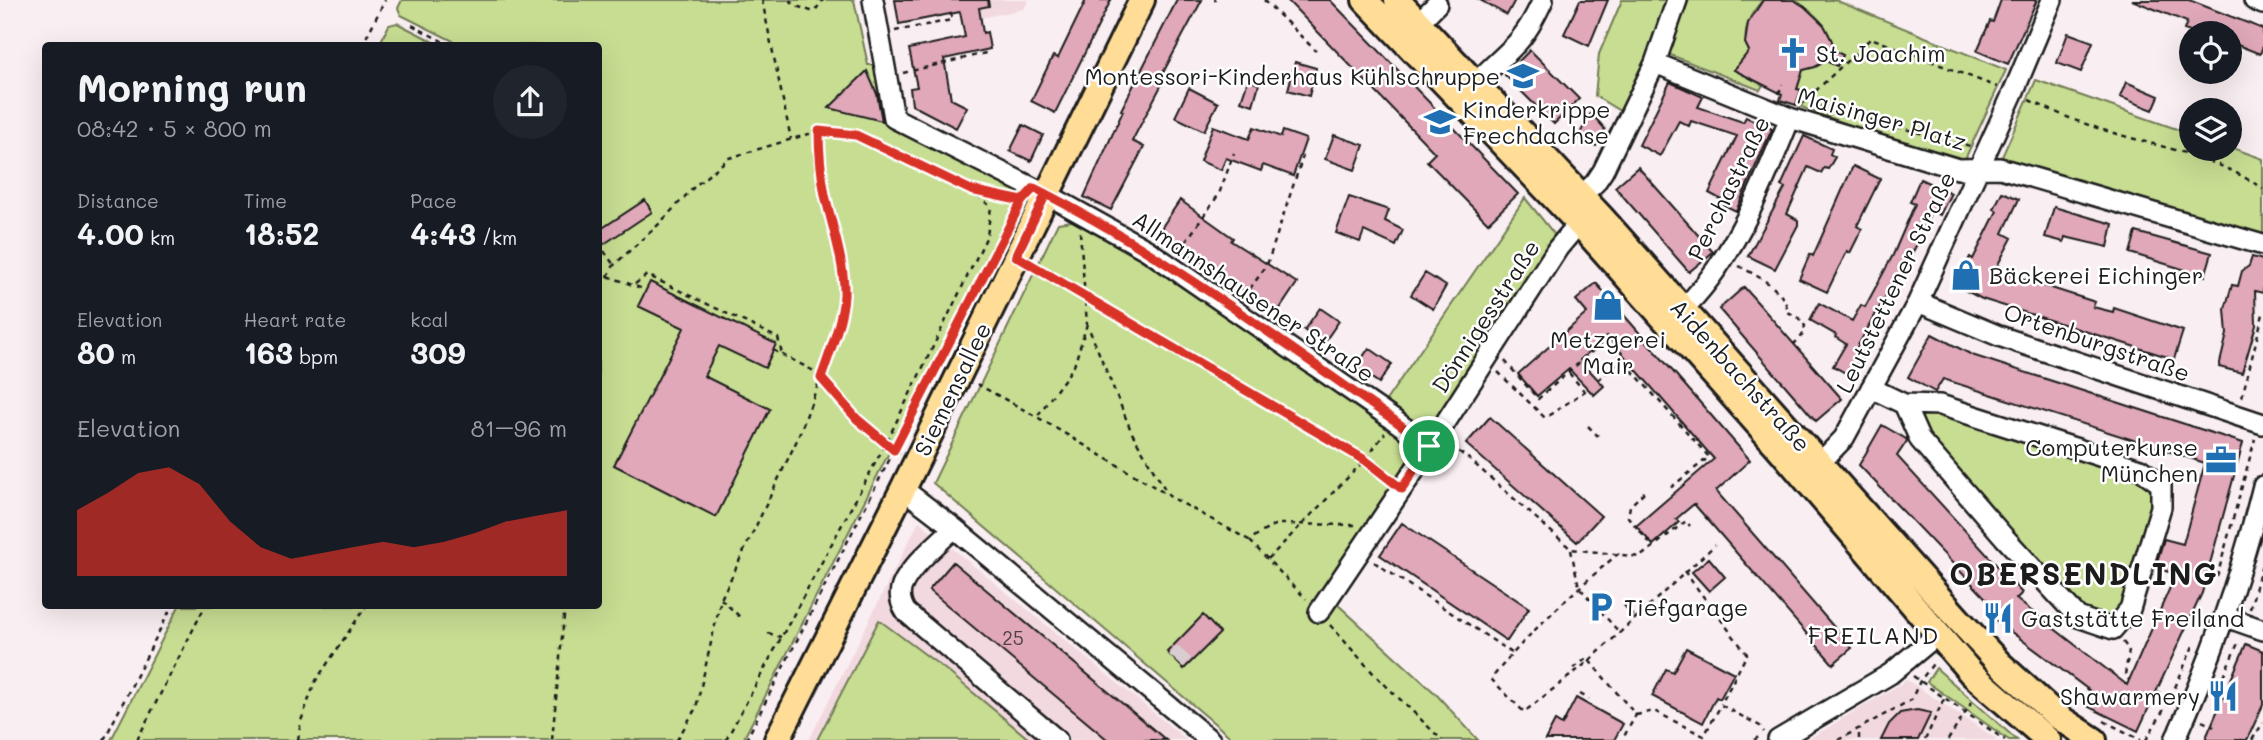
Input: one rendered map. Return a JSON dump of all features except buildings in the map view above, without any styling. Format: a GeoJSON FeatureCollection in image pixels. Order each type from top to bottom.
{"type":"FeatureCollection","features":[{"type":"Feature","properties":{"kind":"main road","name":"Siemensallee"},"geometry":{"type":"LineString","coordinates":[[778,740],[1016,256],[1040,191],[1142,0]]}},
{"type":"Feature","properties":{"kind":"main road","name":"Aidenbachstraße"},"geometry":{"type":"LineString","coordinates":[[1365,0],[1579,223],[1779,448],[1937,652],[2048,740]]}},
{"type":"Feature","properties":{"kind":"main road","name":"Aidenbachstraße"},"geometry":{"type":"LineString","coordinates":[[1396,0],[1581,196],[1999,663],[2057,716],[2094,740]]}},
{"type":"Feature","properties":{"kind":"street"},"geometry":{"type":"LineString","coordinates":[[873,0],[886,78]]}},
{"type":"Feature","properties":{"kind":"street"},"geometry":{"type":"LineString","coordinates":[[1475,84],[1514,47],[1534,20],[1543,0]]}},
{"type":"Feature","properties":{"kind":"street"},"geometry":{"type":"LineString","coordinates":[[1581,196],[1603,171],[1655,62],[1677,0]]}},
{"type":"Feature","properties":{"kind":"street","name":"Leutstettener Straße"},"geometry":{"type":"LineString","coordinates":[[1820,463],[1844,438],[1918,302],[2052,0]]}},
{"type":"Feature","properties":{"kind":"street"},"geometry":{"type":"LineString","coordinates":[[2254,0],[2263,4]]}},
{"type":"Feature","properties":{"kind":"street"},"geometry":{"type":"LineString","coordinates":[[1418,23],[1437,4]]}},
{"type":"Feature","properties":{"kind":"street","name":"Maisinger Platz"},"geometry":{"type":"LineString","coordinates":[[1655,62],[1790,118],[1958,169],[1982,160],[2000,168],[2263,246]]}},
{"type":"Feature","properties":{"kind":"street","name":"Allmannshausener Straße"},"geometry":{"type":"LineString","coordinates":[[886,78],[894,118],[1040,191],[1169,266],[1394,420],[1433,441]]}},
{"type":"Feature","properties":{"kind":"street","name":"Perchastraße"},"geometry":{"type":"LineString","coordinates":[[1682,310],[1704,288],[1724,257],[1766,175],[1790,118]]}},
{"type":"Feature","properties":{"kind":"street","name":"Dönnigesstraße"},"geometry":{"type":"LineString","coordinates":[[1319,612],[1558,248],[1579,223]]}},
{"type":"Feature","properties":{"kind":"street","name":"Ortenburgstraße"},"geometry":{"type":"LineString","coordinates":[[1918,302],[1999,336],[2262,423]]}},
{"type":"Feature","properties":{"kind":"street"},"geometry":{"type":"LineString","coordinates":[[1871,387],[1903,404],[1940,405],[2140,469],[2161,484],[2161,507],[2130,609],[2113,629],[2078,617],[1920,440],[1903,404]]}},
{"type":"Feature","properties":{"kind":"street"},"geometry":{"type":"LineString","coordinates":[[2175,740],[2226,617],[2250,541],[2263,486]]}},
{"type":"Feature","properties":{"kind":"street"},"geometry":{"type":"LineString","coordinates":[[903,489],[1210,740]]}},
{"type":"Feature","properties":{"kind":"street"},"geometry":{"type":"LineString","coordinates":[[954,528],[909,574],[901,588],[900,602],[906,612],[1057,740]]}},
{"type":"Feature","properties":{"kind":"street"},"geometry":{"type":"LineString","coordinates":[[2226,617],[2263,631]]}},
{"type":"Feature","properties":{"kind":"street"},"geometry":{"type":"LineString","coordinates":[[1772,737],[1891,674],[1899,667],[1937,652]]}},
{"type":"Feature","properties":{"kind":"path"},"geometry":{"type":"LineString","coordinates":[[364,42],[385,0]]}},
{"type":"Feature","properties":{"kind":"path"},"geometry":{"type":"LineString","coordinates":[[762,0],[791,139]]}},
{"type":"Feature","properties":{"kind":"path"},"geometry":{"type":"LineString","coordinates":[[790,0],[796,6],[814,12],[823,0]]}},
{"type":"Feature","properties":{"kind":"path"},"geometry":{"type":"LineString","coordinates":[[1264,0],[1316,51]]}},
{"type":"Feature","properties":{"kind":"path"},"geometry":{"type":"LineString","coordinates":[[880,34],[951,20],[950,12]]}},
{"type":"Feature","properties":{"kind":"path"},"geometry":{"type":"LineString","coordinates":[[930,18],[932,24]]}},
{"type":"Feature","properties":{"kind":"path"},"geometry":{"type":"LineString","coordinates":[[412,25],[444,42]]}},
{"type":"Feature","properties":{"kind":"path"},"geometry":{"type":"LineString","coordinates":[[1790,118],[1871,38],[2084,123],[2179,149],[2239,172],[2263,189]]}},
{"type":"Feature","properties":{"kind":"path"},"geometry":{"type":"LineString","coordinates":[[886,78],[990,52]]}},
{"type":"Feature","properties":{"kind":"path"},"geometry":{"type":"LineString","coordinates":[[1780,92],[1782,84]]}},
{"type":"Feature","properties":{"kind":"path"},"geometry":{"type":"LineString","coordinates":[[1804,102],[1982,160]]}},
{"type":"Feature","properties":{"kind":"path"},"geometry":{"type":"LineString","coordinates":[[677,740],[696,708],[721,599],[798,438],[832,347],[844,296],[835,228],[819,160],[819,131]]}},
{"type":"Feature","properties":{"kind":"path"},"geometry":{"type":"LineString","coordinates":[[608,276],[614,265],[695,186],[729,158],[819,131],[856,135],[971,190],[1022,201],[1040,191]]}},
{"type":"Feature","properties":{"kind":"path"},"geometry":{"type":"LineString","coordinates":[[1169,266],[1219,194],[1234,153]]}},
{"type":"Feature","properties":{"kind":"path"},"geometry":{"type":"LineString","coordinates":[[1234,310],[1267,265],[1303,156]]}},
{"type":"Feature","properties":{"kind":"path"},"geometry":{"type":"LineString","coordinates":[[726,740],[886,443],[987,236],[991,207],[971,190]]}},
{"type":"Feature","properties":{"kind":"path"},"geometry":{"type":"LineString","coordinates":[[1078,212],[1087,324],[1132,433],[1169,496]]}},
{"type":"Feature","properties":{"kind":"path"},"geometry":{"type":"LineString","coordinates":[[602,248],[614,265]]}},
{"type":"Feature","properties":{"kind":"path"},"geometry":{"type":"LineString","coordinates":[[1016,256],[1365,460],[1402,489]]}},
{"type":"Feature","properties":{"kind":"path"},"geometry":{"type":"LineString","coordinates":[[1724,257],[1768,282],[1787,305],[1788,312],[1799,318],[1805,326],[1802,336],[1794,344]]}},
{"type":"Feature","properties":{"kind":"path"},"geometry":{"type":"LineString","coordinates":[[635,284],[647,275],[778,338],[782,354]]}},
{"type":"Feature","properties":{"kind":"path"},"geometry":{"type":"LineString","coordinates":[[602,278],[608,276],[646,290]]}},
{"type":"Feature","properties":{"kind":"path"},"geometry":{"type":"LineString","coordinates":[[746,740],[971,301]]}},
{"type":"Feature","properties":{"kind":"path"},"geometry":{"type":"LineString","coordinates":[[2242,397],[2263,314]]}},
{"type":"Feature","properties":{"kind":"path"},"geometry":{"type":"LineString","coordinates":[[1037,416],[1074,366],[1087,324]]}},
{"type":"Feature","properties":{"kind":"path"},"geometry":{"type":"LineString","coordinates":[[1511,368],[1538,399],[1605,340],[1709,457],[1668,489]]}},
{"type":"Feature","properties":{"kind":"path"},"geometry":{"type":"LineString","coordinates":[[774,350],[812,370],[857,419],[894,450],[906,456]]}},
{"type":"Feature","properties":{"kind":"path"},"geometry":{"type":"LineString","coordinates":[[1598,380],[1622,359]]}},
{"type":"Feature","properties":{"kind":"path"},"geometry":{"type":"LineString","coordinates":[[1486,360],[1545,418],[1587,391],[1568,373]]}},
{"type":"Feature","properties":{"kind":"path"},"geometry":{"type":"LineString","coordinates":[[974,383],[1037,416],[1169,496],[1249,540],[1374,674],[1442,740]]}},
{"type":"Feature","properties":{"kind":"path"},"geometry":{"type":"LineString","coordinates":[[1268,559],[1365,460],[1394,420]]}},
{"type":"Feature","properties":{"kind":"path"},"geometry":{"type":"LineString","coordinates":[[2217,577],[2262,423]]}},
{"type":"Feature","properties":{"kind":"path"},"geometry":{"type":"LineString","coordinates":[[1588,426],[1598,436]]}},
{"type":"Feature","properties":{"kind":"path"},"geometry":{"type":"LineString","coordinates":[[1433,441],[1469,459],[1571,549],[1640,557],[1686,521],[1690,526]]}},
{"type":"Feature","properties":{"kind":"path"},"geometry":{"type":"LineString","coordinates":[[1644,492],[1630,506],[1628,517],[1652,547]]}},
{"type":"Feature","properties":{"kind":"path"},"geometry":{"type":"LineString","coordinates":[[1249,540],[1276,524],[1378,525]]}},
{"type":"Feature","properties":{"kind":"path"},"geometry":{"type":"LineString","coordinates":[[1619,553],[1579,587],[1512,653],[1491,679],[1524,712],[1589,661],[1715,545]]}},
{"type":"Feature","properties":{"kind":"path"},"geometry":{"type":"LineString","coordinates":[[1571,549],[1579,587],[1619,632]]}},
{"type":"Feature","properties":{"kind":"path"},"geometry":{"type":"LineString","coordinates":[[1360,552],[1512,653]]}},
{"type":"Feature","properties":{"kind":"path"},"geometry":{"type":"LineString","coordinates":[[1622,740],[1636,715],[1654,711],[1704,736],[1747,654],[1684,571]]}},
{"type":"Feature","properties":{"kind":"path"},"geometry":{"type":"LineString","coordinates":[[721,599],[741,618]]}},
{"type":"Feature","properties":{"kind":"path"},"geometry":{"type":"LineString","coordinates":[[1623,606],[1634,618]]}},
{"type":"Feature","properties":{"kind":"path"},"geometry":{"type":"LineString","coordinates":[[104,740],[170,609]]}},
{"type":"Feature","properties":{"kind":"path"},"geometry":{"type":"LineString","coordinates":[[137,740],[203,609]]}},
{"type":"Feature","properties":{"kind":"path"},"geometry":{"type":"LineString","coordinates":[[298,740],[301,721],[315,682],[364,609]]}},
{"type":"Feature","properties":{"kind":"path"},"geometry":{"type":"LineString","coordinates":[[552,740],[565,609]]}},
{"type":"Feature","properties":{"kind":"path"},"geometry":{"type":"LineString","coordinates":[[2113,629],[2129,650],[2125,675],[2129,680]]}},
{"type":"Feature","properties":{"kind":"path"},"geometry":{"type":"LineString","coordinates":[[768,633],[781,637]]}},
{"type":"Feature","properties":{"kind":"path"},"geometry":{"type":"LineString","coordinates":[[2147,740],[2170,699],[2196,639]]}},
{"type":"Feature","properties":{"kind":"path"},"geometry":{"type":"LineString","coordinates":[[1838,740],[1911,700],[1937,652]]}},
{"type":"Feature","properties":{"kind":"path"},"geometry":{"type":"LineString","coordinates":[[1574,668],[1587,658],[1636,715]]}},
{"type":"Feature","properties":{"kind":"path"},"geometry":{"type":"LineString","coordinates":[[1899,667],[2005,740]]}},
{"type":"Feature","properties":{"kind":"path"},"geometry":{"type":"LineString","coordinates":[[2156,692],[2170,699]]}},
{"type":"Feature","properties":{"kind":"path"},"geometry":{"type":"LineString","coordinates":[[1580,694],[1589,699]]}},
{"type":"Feature","properties":{"kind":"path"},"geometry":{"type":"LineString","coordinates":[[1925,740],[1944,699]]}},
{"type":"Feature","properties":{"kind":"path"},"geometry":{"type":"LineString","coordinates":[[1948,740],[1974,699],[1981,706]]}},
{"type":"Feature","properties":{"kind":"path"},"geometry":{"type":"LineString","coordinates":[[1721,705],[1760,726],[1772,737]]}},
{"type":"Feature","properties":{"kind":"path"},"geometry":{"type":"LineString","coordinates":[[2202,721],[2214,727]]}},
{"type":"Feature","properties":{"kind":"path"},"geometry":{"type":"LineString","coordinates":[[2252,740],[2263,723]]}},
{"type":"Feature","properties":{"kind":"path"},"geometry":{"type":"LineString","coordinates":[[1859,739],[1860,729]]}},
{"type":"Feature","properties":{"kind":"shaded area"},"geometry":{"type":"Polygon","coordinates":[[[942,0],[1029,0],[1024,9],[962,22],[960,10],[942,0]]]}},
{"type":"Feature","properties":{"kind":"shaded area"},"geometry":{"type":"Polygon","coordinates":[[[919,521],[1187,740],[809,740],[919,521]]]}},
{"type":"Feature","properties":{"kind":"shaded area"},"geometry":{"type":"Polygon","coordinates":[[[1907,680],[1998,740],[1807,740],[1907,680]]]}},
{"type":"Feature","properties":{"kind":"green space"},"geometry":{"type":"Polygon","coordinates":[[[402,0],[854,0],[868,65],[874,65],[891,125],[1021,193],[743,740],[111,740],[177,609],[602,609],[602,42],[455,42],[401,15],[398,8],[402,0]]]}},
{"type":"Feature","properties":{"kind":"green space"},"geometry":{"type":"Polygon","coordinates":[[[1622,0],[1666,0],[1643,65],[1620,111],[1595,96],[1599,54],[1622,0]]]}},
{"type":"Feature","properties":{"kind":"green space"},"geometry":{"type":"Polygon","coordinates":[[[1689,0],[1763,0],[1754,11],[1746,30],[1749,51],[1734,70],[1763,85],[1760,90],[1668,54],[1689,0]]]}},
{"type":"Feature","properties":{"kind":"green space"},"geometry":{"type":"Polygon","coordinates":[[[1794,0],[1835,0],[2006,70],[1965,159],[1863,130],[1796,105],[1801,90],[1797,89],[1803,70],[1826,61],[1837,66],[1843,56],[1832,50],[1829,34],[1820,20],[1794,0]]]}},
{"type":"Feature","properties":{"kind":"green space"},"geometry":{"type":"Polygon","coordinates":[[[397,23],[434,42],[380,42],[389,25],[397,23]]]}},
{"type":"Feature","properties":{"kind":"green space"},"geometry":{"type":"Polygon","coordinates":[[[2036,80],[2179,130],[2179,161],[2242,161],[2242,151],[2263,159],[2263,238],[2001,159],[2036,80]]]}},
{"type":"Feature","properties":{"kind":"green space"},"geometry":{"type":"Polygon","coordinates":[[[1525,198],[1555,235],[1426,433],[1383,405],[1525,198]]]}},
{"type":"Feature","properties":{"kind":"green space"},"geometry":{"type":"Polygon","coordinates":[[[1072,221],[1140,259],[1411,441],[1411,465],[1324,592],[1436,694],[1478,740],[1234,740],[933,483],[1058,223],[1072,221]]]}},
{"type":"Feature","properties":{"kind":"green space"},"geometry":{"type":"Polygon","coordinates":[[[1940,411],[2133,470],[2155,489],[2155,513],[2125,606],[2110,623],[2082,614],[1923,438],[1914,412],[1940,411]]]}},
{"type":"Feature","properties":{"kind":"green space"},"geometry":{"type":"Polygon","coordinates":[[[879,620],[946,670],[1030,740],[817,740],[879,620]]]}},
{"type":"Feature","properties":{"kind":"green space"},"geometry":{"type":"Polygon","coordinates":[[[1936,668],[2017,740],[2009,740],[1927,682],[1936,668]]]}},
{"type":"Feature","properties":{"kind":"tunnel"},"geometry":{"type":"LineString","coordinates":[[1176,661],[1184,652]]}},
{"type":"Feature","properties":{"kind":"place","name":"St. Joachim"},"geometry":{"type":"Point","coordinates":[1793,53]}},
{"type":"Feature","properties":{"kind":"place","name":"Montessori-Kinderhaus Kühlschruppe"},"geometry":{"type":"Point","coordinates":[1523,76]}},
{"type":"Feature","properties":{"kind":"place","name":"Kinderkrippe Frechdachse"},"geometry":{"type":"Point","coordinates":[1440,122]}},
{"type":"Feature","properties":{"kind":"place","name":"Bäckerei Eichinger"},"geometry":{"type":"Point","coordinates":[1966,275]}},
{"type":"Feature","properties":{"kind":"place","name":"Metzgerei Mair"},"geometry":{"type":"Point","coordinates":[1608,305]}},
{"type":"Feature","properties":{"kind":"place","name":"Computerkurse München"},"geometry":{"type":"Point","coordinates":[2221,460]}},
{"type":"Feature","properties":{"kind":"place","name":"Tiefgarage"},"geometry":{"type":"Point","coordinates":[1601,607]}},
{"type":"Feature","properties":{"kind":"place","name":"Gaststätte Freiland"},"geometry":{"type":"Point","coordinates":[1998,618]}},
{"type":"Feature","properties":{"kind":"place","name":"Shawarmery"},"geometry":{"type":"Point","coordinates":[2223,696]}},
{"type":"Feature","properties":{"kind":"district","name":"OBERSENDLING"},"geometry":{"type":"Point","coordinates":[2084,573]}},
{"type":"Feature","properties":{"kind":"district","name":"FREILAND"},"geometry":{"type":"Point","coordinates":[1874,634]}},
{"type":"Feature","properties":{"kind":"route"},"geometry":{"type":"LineString","coordinates":[[1429,446],[1147,250],[1059,201],[1034,188],[1022,201],[894,450],[857,419],[821,378],[832,347],[844,296],[835,228],[819,160],[819,131],[856,135],[971,190],[1022,201],[1034,188],[1046,194],[1016,256],[1365,460],[1402,489],[1429,446]]}}]}
